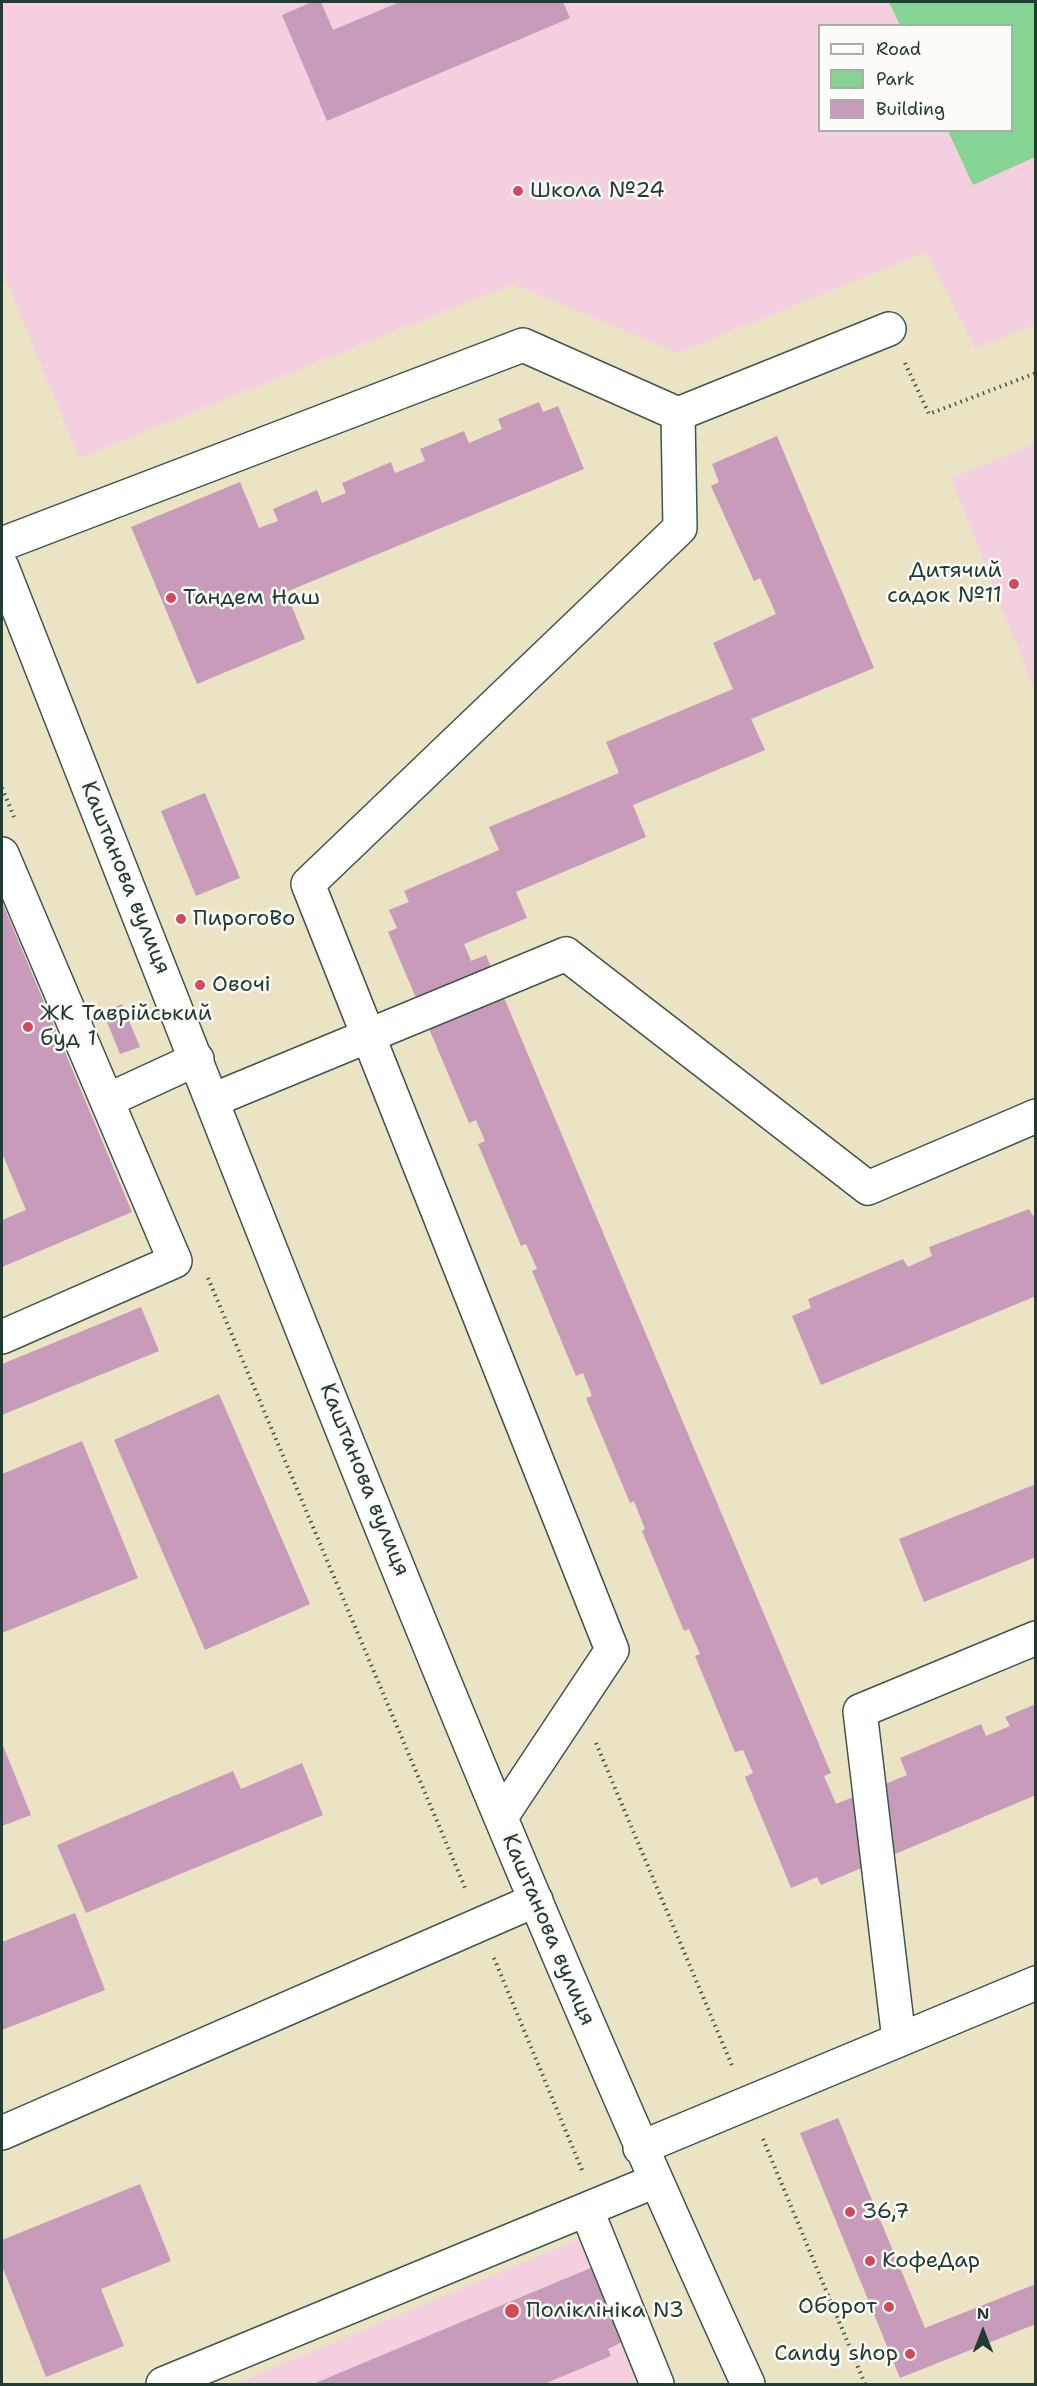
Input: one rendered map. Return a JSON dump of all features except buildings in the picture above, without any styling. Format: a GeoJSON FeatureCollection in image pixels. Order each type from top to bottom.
{"type":"FeatureCollection","features":[{"type":"Feature","properties":{"kind":"street"},"geometry":{"type":"LineString","coordinates":[[2,544],[522,345],[678,414],[889,329]]}},
{"type":"Feature","properties":{"kind":"street"},"geometry":{"type":"LineString","coordinates":[[501,1817],[612,1650],[308,884],[680,528],[678,414]]}},
{"type":"Feature","properties":{"kind":"street","name":"Каштанова вулиця"},"geometry":{"type":"LineString","coordinates":[[2,567],[446,1686],[640,2148],[748,2385]]}},
{"type":"Feature","properties":{"kind":"street"},"geometry":{"type":"LineString","coordinates":[[2,854],[175,1261],[2,1337]]}},
{"type":"Feature","properties":{"kind":"street"},"geometry":{"type":"LineString","coordinates":[[213,1100],[566,954],[868,1188],[1035,1116]]}},
{"type":"Feature","properties":{"kind":"street"},"geometry":{"type":"LineString","coordinates":[[108,1100],[197,1059]]}},
{"type":"Feature","properties":{"kind":"street"},"geometry":{"type":"LineString","coordinates":[[899,2040],[860,1711],[1035,1638]]}},
{"type":"Feature","properties":{"kind":"street"},"geometry":{"type":"LineString","coordinates":[[2,2133],[536,1900]]}},
{"type":"Feature","properties":{"kind":"street"},"geometry":{"type":"LineString","coordinates":[[640,2148],[1035,1983]]}},
{"type":"Feature","properties":{"kind":"street"},"geometry":{"type":"LineString","coordinates":[[162,2385],[655,2181]]}},
{"type":"Feature","properties":{"kind":"street"},"geometry":{"type":"LineString","coordinates":[[592,2209],[657,2385]]}},
{"type":"Feature","properties":{"kind":"path"},"geometry":{"type":"LineString","coordinates":[[889,329],[929,414],[1035,373]]}},
{"type":"Feature","properties":{"kind":"path"},"geometry":{"type":"LineString","coordinates":[[2,788],[15,820]]}},
{"type":"Feature","properties":{"kind":"path"},"geometry":{"type":"LineString","coordinates":[[207,1277],[481,1925],[592,2209]]}},
{"type":"Feature","properties":{"kind":"path"},"geometry":{"type":"LineString","coordinates":[[578,1701],[865,2385]]}},
{"type":"Feature","properties":{"kind":"shaded area","name":"Школа №24"},"geometry":{"type":"Polygon","coordinates":[[[2,2],[1035,2],[1035,324],[976,349],[926,252],[678,353],[513,284],[79,458],[2,270],[2,2]]]}},
{"type":"Feature","properties":{"kind":"shaded area","name":"Дитячий садок №11"},"geometry":{"type":"Polygon","coordinates":[[[1035,444],[1035,691],[951,478],[1035,444]]]}},
{"type":"Feature","properties":{"kind":"shaded area","name":"Поліклініка N3"},"geometry":{"type":"Polygon","coordinates":[[[584,2237],[646,2384],[235,2384],[584,2237]]]}},
{"type":"Feature","properties":{"kind":"green space"},"geometry":{"type":"Polygon","coordinates":[[[889,2],[1035,2],[1035,157],[973,185],[948,132],[1013,132],[1013,24],[900,24],[889,2]]]}},
{"type":"Feature","properties":{"kind":"place","name":"Школа №24"},"geometry":{"type":"Point","coordinates":[518,191]}},
{"type":"Feature","properties":{"kind":"place","name":"Дитячий садок №11"},"geometry":{"type":"Point","coordinates":[1014,584]}},
{"type":"Feature","properties":{"kind":"place","name":"Тандем Наш"},"geometry":{"type":"Point","coordinates":[171,598]}},
{"type":"Feature","properties":{"kind":"place","name":"ПирогоВо"},"geometry":{"type":"Point","coordinates":[181,919]}},
{"type":"Feature","properties":{"kind":"place","name":"Овочі"},"geometry":{"type":"Point","coordinates":[200,985]}},
{"type":"Feature","properties":{"kind":"place","name":"ЖК Таврійський буд 1"},"geometry":{"type":"Point","coordinates":[28,1027]}},
{"type":"Feature","properties":{"kind":"place","name":"36,7"},"geometry":{"type":"Point","coordinates":[850,2212]}},
{"type":"Feature","properties":{"kind":"place","name":"КофеДар"},"geometry":{"type":"Point","coordinates":[870,2261]}},
{"type":"Feature","properties":{"kind":"place","name":"Оборот"},"geometry":{"type":"Point","coordinates":[889,2307]}},
{"type":"Feature","properties":{"kind":"place","name":"Поліклініка N3"},"geometry":{"type":"Point","coordinates":[512,2311]}},
{"type":"Feature","properties":{"kind":"place","name":"Candy shop"},"geometry":{"type":"Point","coordinates":[910,2354]}}]}
